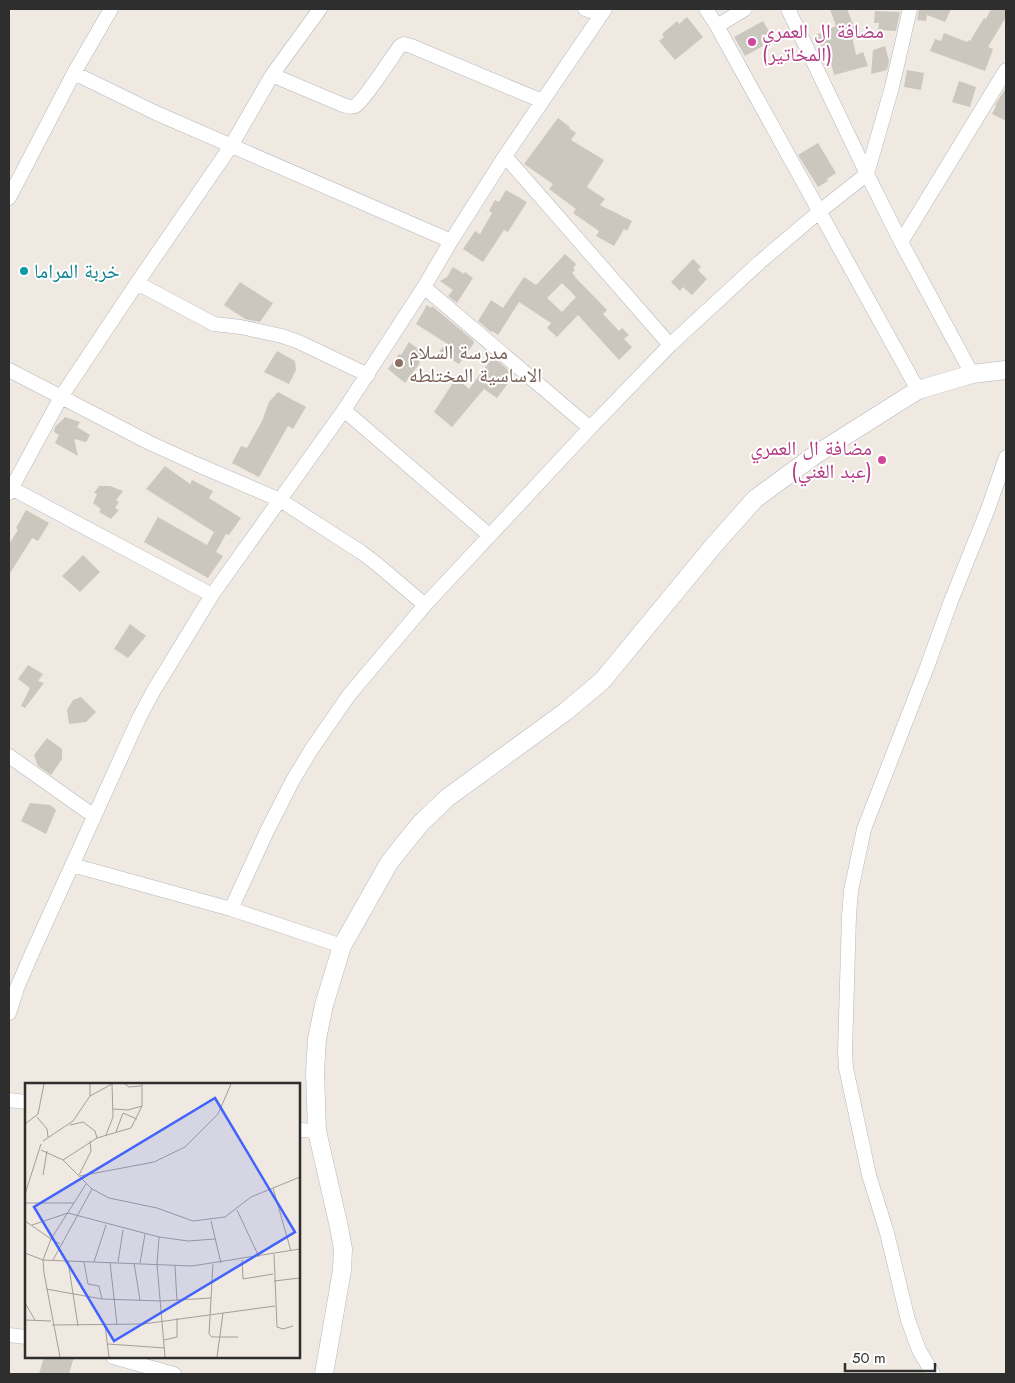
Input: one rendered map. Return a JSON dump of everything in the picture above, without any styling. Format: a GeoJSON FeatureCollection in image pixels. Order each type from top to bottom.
{"type":"FeatureCollection","features":[{"type":"Feature","properties":{"kind":"street"},"geometry":{"type":"LineString","coordinates":[[9,198],[74,73],[111,9]]}},
{"type":"Feature","properties":{"kind":"street"},"geometry":{"type":"LineString","coordinates":[[212,596],[10,491],[61,397],[231,146],[272,75],[320,9]]}},
{"type":"Feature","properties":{"kind":"street"},"geometry":{"type":"LineString","coordinates":[[9,1013],[13,985],[154,690],[212,596],[368,375],[505,156],[603,12],[585,9]]}},
{"type":"Feature","properties":{"kind":"street"},"geometry":{"type":"LineString","coordinates":[[706,9],[918,390]]}},
{"type":"Feature","properties":{"kind":"street"},"geometry":{"type":"LineString","coordinates":[[717,26],[745,9]]}},
{"type":"Feature","properties":{"kind":"street"},"geometry":{"type":"LineString","coordinates":[[788,9],[901,242],[972,374]]}},
{"type":"Feature","properties":{"kind":"street"},"geometry":{"type":"LineString","coordinates":[[231,909],[268,829],[311,750],[349,695],[425,604],[670,345],[760,262],[867,174],[892,87],[910,9]]}},
{"type":"Feature","properties":{"kind":"street"},"geometry":{"type":"LineString","coordinates":[[272,75],[343,105],[356,106],[400,46],[404,44],[542,101]]}},
{"type":"Feature","properties":{"kind":"street"},"geometry":{"type":"LineString","coordinates":[[901,242],[1006,70]]}},
{"type":"Feature","properties":{"kind":"street"},"geometry":{"type":"LineString","coordinates":[[74,73],[156,113],[451,241]]}},
{"type":"Feature","properties":{"kind":"street"},"geometry":{"type":"LineString","coordinates":[[505,156],[670,345]]}},
{"type":"Feature","properties":{"kind":"street"},"geometry":{"type":"LineString","coordinates":[[137,283],[208,322],[282,336],[299,342],[368,375]]}},
{"type":"Feature","properties":{"kind":"street"},"geometry":{"type":"LineString","coordinates":[[424,287],[590,428]]}},
{"type":"Feature","properties":{"kind":"street"},"geometry":{"type":"LineString","coordinates":[[9,370],[196,464],[280,500],[361,552],[425,604]]}},
{"type":"Feature","properties":{"kind":"street"},"geometry":{"type":"LineString","coordinates":[[324,1374],[342,1270],[343,1249],[317,1131],[315,1072],[317,1039],[324,1005],[342,946],[389,863],[402,844],[447,798],[594,690],[715,544],[756,499],[815,455],[918,390],[972,374],[1006,370]]}},
{"type":"Feature","properties":{"kind":"street"},"geometry":{"type":"LineString","coordinates":[[344,410],[489,535]]}},
{"type":"Feature","properties":{"kind":"street"},"geometry":{"type":"LineString","coordinates":[[933,1374],[919,1350],[908,1320],[869,1175],[846,1068],[849,916],[860,843],[868,818],[988,509],[1006,457]]}},
{"type":"Feature","properties":{"kind":"street"},"geometry":{"type":"LineString","coordinates":[[9,756],[94,816]]}},
{"type":"Feature","properties":{"kind":"street"},"geometry":{"type":"LineString","coordinates":[[72,865],[231,909],[342,946]]}},
{"type":"Feature","properties":{"kind":"street"},"geometry":{"type":"LineString","coordinates":[[9,1100],[25,1102]]}},
{"type":"Feature","properties":{"kind":"street"},"geometry":{"type":"LineString","coordinates":[[300,1130],[317,1131]]}},
{"type":"Feature","properties":{"kind":"street"},"geometry":{"type":"LineString","coordinates":[[9,1336],[25,1337]]}},
{"type":"Feature","properties":{"kind":"street"},"geometry":{"type":"LineString","coordinates":[[117,1358],[174,1374]]}},
{"type":"Feature","properties":{"kind":"building"},"geometry":{"type":"Polygon","coordinates":[[[830,9],[847,9],[857,34],[852,36],[856,55],[863,52],[868,66],[834,75],[827,46],[821,48],[816,35],[836,26],[830,9]]]}},
{"type":"Feature","properties":{"kind":"building"},"geometry":{"type":"Polygon","coordinates":[[[919,9],[951,9],[945,22],[927,15],[926,21],[917,20],[919,9]]]}},
{"type":"Feature","properties":{"kind":"building"},"geometry":{"type":"Polygon","coordinates":[[[991,9],[1006,9],[1006,17],[988,47],[993,49],[985,71],[930,51],[935,39],[941,41],[944,33],[967,42],[968,40],[970,41],[991,9]]]}},
{"type":"Feature","properties":{"kind":"building"},"geometry":{"type":"Polygon","coordinates":[[[875,11],[900,12],[896,31],[878,30],[879,23],[874,23],[875,11]]]}},
{"type":"Feature","properties":{"kind":"building"},"geometry":{"type":"Polygon","coordinates":[[[687,17],[703,37],[675,60],[659,41],[664,37],[662,34],[677,21],[679,24],[687,17]]]}},
{"type":"Feature","properties":{"kind":"building"},"geometry":{"type":"Polygon","coordinates":[[[763,21],[774,40],[745,56],[734,37],[763,21]]]}},
{"type":"Feature","properties":{"kind":"building"},"geometry":{"type":"Polygon","coordinates":[[[885,46],[889,61],[887,70],[871,74],[873,50],[885,46]]]}},
{"type":"Feature","properties":{"kind":"building"},"geometry":{"type":"Polygon","coordinates":[[[907,70],[924,73],[921,90],[904,87],[907,70]]]}},
{"type":"Feature","properties":{"kind":"building"},"geometry":{"type":"Polygon","coordinates":[[[959,81],[976,87],[970,107],[952,102],[959,81]]]}},
{"type":"Feature","properties":{"kind":"building"},"geometry":{"type":"Polygon","coordinates":[[[1006,88],[1006,121],[992,114],[995,105],[1006,88]]]}},
{"type":"Feature","properties":{"kind":"building"},"geometry":{"type":"Polygon","coordinates":[[[558,118],[576,133],[571,140],[604,160],[587,187],[605,199],[600,205],[632,221],[627,231],[624,229],[614,246],[596,236],[599,231],[573,213],[576,209],[549,189],[553,184],[524,164],[558,118]]]}},
{"type":"Feature","properties":{"kind":"building"},"geometry":{"type":"Polygon","coordinates":[[[818,143],[836,173],[818,187],[798,155],[818,143]]]}},
{"type":"Feature","properties":{"kind":"building"},"geometry":{"type":"Polygon","coordinates":[[[506,190],[527,202],[508,232],[504,230],[483,262],[463,249],[475,231],[480,234],[492,213],[489,211],[495,200],[499,202],[506,190]]]}},
{"type":"Feature","properties":{"kind":"building"},"geometry":{"type":"Polygon","coordinates":[[[565,254],[576,264],[573,268],[575,270],[572,273],[607,310],[603,314],[619,331],[622,328],[629,335],[624,339],[632,347],[619,360],[578,315],[557,337],[547,328],[551,323],[519,302],[498,335],[491,332],[478,321],[491,300],[503,308],[524,277],[536,285],[565,254]],[[562,283],[547,298],[562,312],[576,297],[562,283]]]}},
{"type":"Feature","properties":{"kind":"building"},"geometry":{"type":"Polygon","coordinates":[[[693,259],[701,267],[698,270],[707,279],[692,295],[683,287],[680,291],[671,282],[693,259]]]}},
{"type":"Feature","properties":{"kind":"building"},"geometry":{"type":"Polygon","coordinates":[[[453,267],[473,278],[457,303],[448,296],[453,290],[440,281],[447,277],[453,267]]]}},
{"type":"Feature","properties":{"kind":"building"},"geometry":{"type":"Polygon","coordinates":[[[240,282],[273,303],[260,322],[245,319],[224,305],[240,282]]]}},
{"type":"Feature","properties":{"kind":"building"},"geometry":{"type":"Polygon","coordinates":[[[427,305],[431,308],[432,306],[473,340],[474,343],[459,364],[439,352],[446,343],[416,324],[427,305]]]}},
{"type":"Feature","properties":{"kind":"building"},"geometry":{"type":"Polygon","coordinates":[[[409,342],[426,355],[405,383],[388,369],[399,354],[401,355],[409,342]]]}},
{"type":"Feature","properties":{"kind":"building"},"geometry":{"type":"Polygon","coordinates":[[[277,351],[295,361],[296,370],[289,384],[264,372],[277,351]]]}},
{"type":"Feature","properties":{"kind":"building"},"geometry":{"type":"Polygon","coordinates":[[[493,357],[514,375],[497,398],[484,389],[452,427],[434,412],[456,378],[469,389],[493,357]]]}},
{"type":"Feature","properties":{"kind":"building"},"geometry":{"type":"Polygon","coordinates":[[[278,392],[306,407],[293,429],[288,426],[259,477],[232,463],[241,446],[247,448],[262,421],[269,402],[278,392]]]}},
{"type":"Feature","properties":{"kind":"building"},"geometry":{"type":"Polygon","coordinates":[[[65,417],[80,422],[77,427],[90,435],[86,442],[74,439],[78,456],[55,443],[59,435],[54,432],[55,427],[65,417]]]}},
{"type":"Feature","properties":{"kind":"building"},"geometry":{"type":"Polygon","coordinates":[[[165,466],[190,484],[192,480],[213,491],[209,498],[241,518],[229,535],[226,534],[216,552],[223,556],[208,578],[144,542],[158,517],[207,545],[214,532],[146,489],[165,466]]]}},
{"type":"Feature","properties":{"kind":"building"},"geometry":{"type":"Polygon","coordinates":[[[99,486],[110,486],[123,491],[116,500],[119,502],[115,508],[119,510],[111,519],[99,512],[101,509],[93,503],[97,494],[94,493],[99,486]]]}},
{"type":"Feature","properties":{"kind":"building"},"geometry":{"type":"Polygon","coordinates":[[[26,510],[49,523],[38,541],[32,538],[9,575],[9,544],[18,530],[16,528],[26,510]]]}},
{"type":"Feature","properties":{"kind":"building"},"geometry":{"type":"Polygon","coordinates":[[[83,555],[100,572],[80,592],[62,576],[83,555]]]}},
{"type":"Feature","properties":{"kind":"building"},"geometry":{"type":"Polygon","coordinates":[[[130,624],[146,636],[128,658],[114,649],[130,624]]]}},
{"type":"Feature","properties":{"kind":"building"},"geometry":{"type":"Polygon","coordinates":[[[28,665],[43,674],[38,681],[44,683],[25,708],[21,706],[30,688],[18,679],[28,665]]]}},
{"type":"Feature","properties":{"kind":"building"},"geometry":{"type":"Polygon","coordinates":[[[81,697],[96,712],[86,722],[69,724],[67,710],[73,700],[81,697]]]}},
{"type":"Feature","properties":{"kind":"building"},"geometry":{"type":"Polygon","coordinates":[[[47,738],[62,749],[62,759],[51,775],[38,766],[34,755],[47,738]]]}},
{"type":"Feature","properties":{"kind":"building"},"geometry":{"type":"Polygon","coordinates":[[[30,803],[50,805],[56,810],[46,834],[21,821],[30,803]]]}},
{"type":"Feature","properties":{"kind":"building"},"geometry":{"type":"Polygon","coordinates":[[[44,1358],[74,1358],[69,1374],[39,1374],[44,1358]]]}},
{"type":"Feature","properties":{"kind":"place","name":"مضافة ال العمري (المخاتير)"},"geometry":{"type":"Point","coordinates":[752,42]}},
{"type":"Feature","properties":{"kind":"place","name":"خربة المراما"},"geometry":{"type":"Point","coordinates":[24,271]}},
{"type":"Feature","properties":{"kind":"place","name":"مدرسة السلام الاساسية المختلطه"},"geometry":{"type":"Point","coordinates":[399,363]}},
{"type":"Feature","properties":{"kind":"place","name":"مضافة ال العمري (عبد الغني)"},"geometry":{"type":"Point","coordinates":[882,460]}}]}
